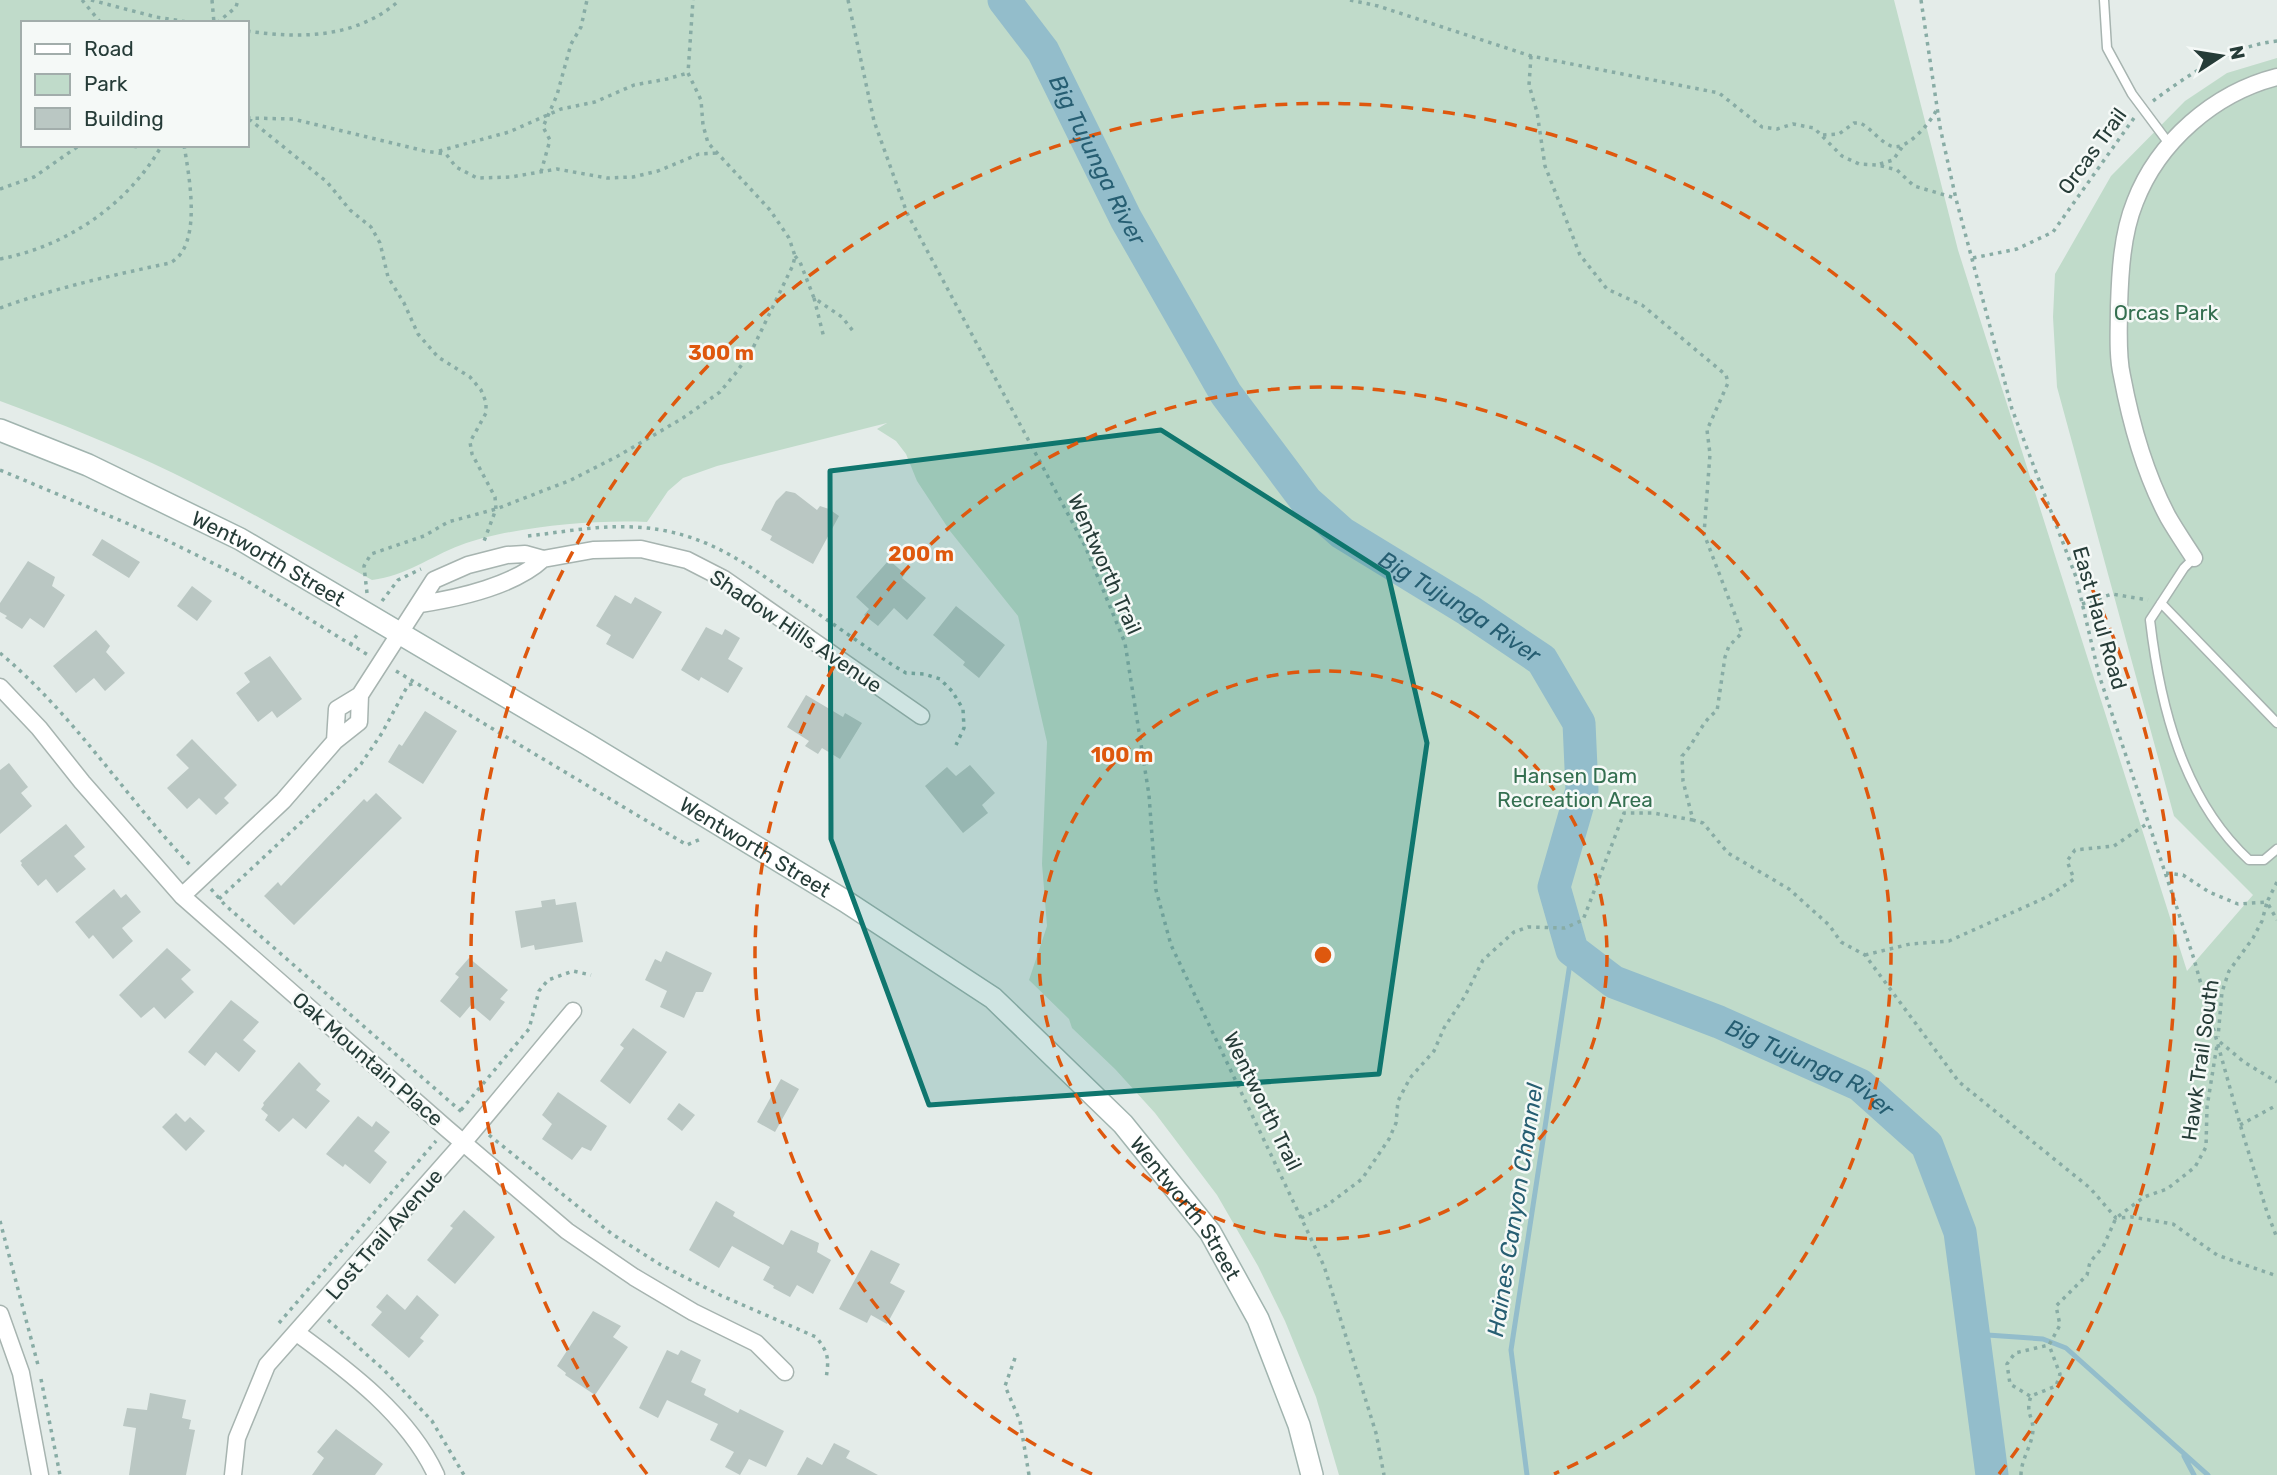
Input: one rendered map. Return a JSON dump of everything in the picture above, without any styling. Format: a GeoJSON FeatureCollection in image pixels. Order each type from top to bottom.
{"type":"FeatureCollection","features":[{"type":"Feature","properties":{"kind":"main road","name":"Wentworth Street"},"geometry":{"type":"LineString","coordinates":[[0,430],[88,464],[240,539],[845,901],[993,998],[1123,1124],[1210,1232],[1258,1319],[1299,1425],[1312,1475]]}},
{"type":"Feature","properties":{"kind":"street"},"geometry":{"type":"LineString","coordinates":[[2194,558],[2169,518],[2154,487],[2131,416],[2121,374],[2120,277],[2127,232],[2134,204],[2147,174],[2170,145],[2217,102],[2258,82],[2277,77]]}},
{"type":"Feature","properties":{"kind":"street","name":"Shadow Hills Avenue"},"geometry":{"type":"LineString","coordinates":[[202,878],[283,801],[335,741],[359,722],[360,695],[434,580],[483,553],[525,554],[543,559],[593,550],[641,549],[687,560],[724,579],[921,716]]}},
{"type":"Feature","properties":{"kind":"street"},"geometry":{"type":"LineString","coordinates":[[483,553],[496,570],[497,578],[492,585]]}},
{"type":"Feature","properties":{"kind":"street","name":"Shadow Hills Avenue"},"geometry":{"type":"LineString","coordinates":[[420,604],[447,600],[514,579],[543,559]]}},
{"type":"Feature","properties":{"kind":"street","name":"Oak Mountain Place"},"geometry":{"type":"LineString","coordinates":[[0,687],[39,728],[181,896],[463,1143],[567,1231],[634,1277],[693,1312],[756,1343],[785,1372]]}},
{"type":"Feature","properties":{"kind":"street"},"geometry":{"type":"LineString","coordinates":[[181,896],[202,878]]}},
{"type":"Feature","properties":{"kind":"street","name":"Lost Trail Avenue"},"geometry":{"type":"LineString","coordinates":[[233,1475],[237,1438],[267,1365],[463,1143],[573,1011]]}},
{"type":"Feature","properties":{"kind":"street"},"geometry":{"type":"LineString","coordinates":[[0,1314],[21,1373],[40,1475]]}},
{"type":"Feature","properties":{"kind":"street"},"geometry":{"type":"LineString","coordinates":[[297,1333],[327,1355],[404,1423],[436,1475]]}},
{"type":"Feature","properties":{"kind":"lane"},"geometry":{"type":"LineString","coordinates":[[2104,0],[2107,48],[2132,94],[2170,145]]}},
{"type":"Feature","properties":{"kind":"lane"},"geometry":{"type":"LineString","coordinates":[[2194,558],[2184,568],[2150,620],[2153,650],[2174,738],[2210,816],[2235,846],[2249,860],[2264,860],[2277,849]]}},
{"type":"Feature","properties":{"kind":"lane"},"geometry":{"type":"LineString","coordinates":[[2161,603],[2277,723]]}},
{"type":"Feature","properties":{"kind":"path"},"geometry":{"type":"LineString","coordinates":[[82,0],[99,21]]}},
{"type":"Feature","properties":{"kind":"path"},"geometry":{"type":"LineString","coordinates":[[91,0],[181,21]]}},
{"type":"Feature","properties":{"kind":"path"},"geometry":{"type":"LineString","coordinates":[[212,0],[215,21]]}},
{"type":"Feature","properties":{"kind":"path"},"geometry":{"type":"LineString","coordinates":[[218,21],[236,7],[238,0]]}},
{"type":"Feature","properties":{"kind":"path"},"geometry":{"type":"LineString","coordinates":[[248,31],[280,36],[331,34],[370,22],[400,0]]}},
{"type":"Feature","properties":{"kind":"path"},"geometry":{"type":"LineString","coordinates":[[541,172],[550,140],[543,127],[557,94],[587,0]]}},
{"type":"Feature","properties":{"kind":"path"},"geometry":{"type":"LineString","coordinates":[[693,0],[688,73],[701,100],[708,143],[770,210],[789,238],[814,298],[824,338]]}},
{"type":"Feature","properties":{"kind":"path","name":"Wentworth Trail"},"geometry":{"type":"LineString","coordinates":[[848,0],[874,121],[907,213],[1085,546],[1125,643],[1149,795],[1156,890],[1171,945],[1324,1266],[1376,1433],[1384,1475]]}},
{"type":"Feature","properties":{"kind":"path"},"geometry":{"type":"LineString","coordinates":[[1350,0],[1378,6],[1531,56],[1719,93],[1762,127],[1777,130],[1793,124],[1814,128],[1842,156],[1858,164],[1897,170],[1914,186],[1956,199]]}},
{"type":"Feature","properties":{"kind":"path","name":"East Haul Road"},"geometry":{"type":"LineString","coordinates":[[1921,0],[1937,109],[1956,199],[2012,409],[2076,577],[2099,675],[2194,959],[2240,1125],[2277,1238]]}},
{"type":"Feature","properties":{"kind":"path","name":"Orcas Trail"},"geometry":{"type":"LineString","coordinates":[[1973,258],[2017,248],[2053,232],[2137,114],[2191,73],[2260,43],[2277,41]]}},
{"type":"Feature","properties":{"kind":"path"},"geometry":{"type":"LineString","coordinates":[[1531,56],[1529,85],[1537,112],[1545,166],[1580,256],[1607,289],[1642,305],[1726,375],[1728,383],[1707,430],[1710,454],[1704,534],[1742,633],[1729,646],[1725,657],[1717,711],[1710,715],[1693,745],[1682,756],[1683,780],[1693,820]]}},
{"type":"Feature","properties":{"kind":"path"},"geometry":{"type":"LineString","coordinates":[[248,118],[293,119],[425,152],[437,151],[509,132],[549,114],[595,102],[634,85],[688,73]]}},
{"type":"Feature","properties":{"kind":"path"},"geometry":{"type":"LineString","coordinates":[[1878,165],[1893,160],[1903,146],[1930,122],[1937,109]]}},
{"type":"Feature","properties":{"kind":"path"},"geometry":{"type":"LineString","coordinates":[[248,118],[327,182],[371,228],[380,243],[388,277],[418,334],[438,357],[470,377],[481,390],[486,402],[486,413],[470,442],[472,454],[495,497],[496,509],[483,553]]}},
{"type":"Feature","properties":{"kind":"path"},"geometry":{"type":"LineString","coordinates":[[1823,135],[1839,134],[1854,123],[1860,123],[1888,144],[1903,146]]}},
{"type":"Feature","properties":{"kind":"path"},"geometry":{"type":"LineString","coordinates":[[0,190],[34,177],[77,147]]}},
{"type":"Feature","properties":{"kind":"path"},"geometry":{"type":"LineString","coordinates":[[0,259],[43,248],[85,226],[121,198],[149,168],[161,147]]}},
{"type":"Feature","properties":{"kind":"path"},"geometry":{"type":"LineString","coordinates":[[0,308],[32,296],[178,259],[189,242],[190,230],[188,169],[184,147]]}},
{"type":"Feature","properties":{"kind":"path"},"geometry":{"type":"LineString","coordinates":[[437,151],[446,154],[456,167],[477,178],[511,177],[557,169],[607,178],[632,177],[658,171],[699,154],[718,153]]}},
{"type":"Feature","properties":{"kind":"path"},"geometry":{"type":"LineString","coordinates":[[370,615],[364,566],[371,554],[424,536],[448,522],[496,509],[571,480],[684,418],[720,392],[751,352],[795,256]]}},
{"type":"Feature","properties":{"kind":"path"},"geometry":{"type":"LineString","coordinates":[[814,298],[842,317],[853,331]]}},
{"type":"Feature","properties":{"kind":"path"},"geometry":{"type":"LineString","coordinates":[[2082,604],[2112,594],[2161,603]]}},
{"type":"Feature","properties":{"kind":"path"},"geometry":{"type":"LineString","coordinates":[[0,653],[22,671],[52,703],[219,899],[478,1125],[612,1234],[661,1265],[720,1296],[816,1337],[824,1346],[829,1360],[827,1379]]}},
{"type":"Feature","properties":{"kind":"path"},"geometry":{"type":"LineString","coordinates":[[219,899],[339,788],[361,764],[382,733],[408,685],[415,683]]}},
{"type":"Feature","properties":{"kind":"path"},"geometry":{"type":"LineString","coordinates":[[1301,1218],[1326,1206],[1362,1179],[1389,1139],[1396,1123],[1398,1101],[1410,1078],[1434,1051],[1483,960],[1514,932],[1528,927],[1564,928],[1583,920],[1624,813],[1653,813],[1703,823],[1728,853],[1789,889],[1829,925],[1841,942],[1865,955],[1959,1082],[2090,1188],[2116,1218],[2132,1217],[2173,1224],[2217,1255],[2277,1276]]}},
{"type":"Feature","properties":{"kind":"path"},"geometry":{"type":"LineString","coordinates":[[1865,955],[1910,944],[1949,941],[2049,896],[2074,879],[2067,860],[2075,850],[2114,846],[2148,823]]}},
{"type":"Feature","properties":{"kind":"path"},"geometry":{"type":"LineString","coordinates":[[2165,873],[2183,875],[2209,892],[2238,904],[2267,902],[2277,920]]}},
{"type":"Feature","properties":{"kind":"path","name":"Hawk Trail South"},"geometry":{"type":"LineString","coordinates":[[2049,1345],[2060,1325],[2056,1311],[2058,1302],[2071,1293],[2087,1275],[2090,1262],[2103,1247],[2116,1218],[2144,1197],[2167,1189],[2195,1167],[2206,1147],[2207,1107],[2218,1041],[2222,992],[2230,971],[2262,921],[2267,902],[2277,883]]}},
{"type":"Feature","properties":{"kind":"path"},"geometry":{"type":"LineString","coordinates":[[2218,1041],[2244,1062],[2277,1082]]}},
{"type":"Feature","properties":{"kind":"path"},"geometry":{"type":"LineString","coordinates":[[2240,1125],[2277,1105]]}},
{"type":"Feature","properties":{"kind":"path"},"geometry":{"type":"LineString","coordinates":[[0,1221],[38,1365]]}},
{"type":"Feature","properties":{"kind":"path"},"geometry":{"type":"LineString","coordinates":[[300,1296],[384,1370],[432,1421],[464,1475]]}},
{"type":"Feature","properties":{"kind":"path"},"geometry":{"type":"LineString","coordinates":[[2021,1475],[2021,1466],[2030,1444],[2033,1427],[2027,1408],[2031,1396],[2056,1386],[2060,1374],[2049,1345],[2015,1353],[2007,1364],[2010,1384],[2031,1396]]}},
{"type":"Feature","properties":{"kind":"path"},"geometry":{"type":"LineString","coordinates":[[1015,1358],[1005,1386],[1020,1421],[1030,1475]]}},
{"type":"Feature","properties":{"kind":"path"},"geometry":{"type":"LineString","coordinates":[[41,1378],[60,1475]]}},
{"type":"Feature","properties":{"kind":"highlighted area"},"geometry":{"type":"Polygon","coordinates":[[[1161,430],[1388,574],[1427,743],[1379,1074],[929,1105],[831,839],[830,471],[1161,430]]]}},
{"type":"Feature","properties":{"kind":"green space","name":"Hansen Dam Recreation Area"},"geometry":{"type":"Polygon","coordinates":[[[0,0],[1894,0],[1958,250],[2187,971],[2253,895],[2174,816],[2057,387],[2053,317],[2055,274],[2111,176],[2185,101],[2227,73],[2277,58],[2277,1475],[1339,1475],[1316,1397],[1285,1321],[1258,1266],[1217,1195],[1155,1113],[1115,1069],[1072,1028],[1069,1019],[1029,980],[1047,926],[1042,864],[1047,742],[1018,616],[950,531],[917,481],[906,454],[896,441],[877,429],[887,423],[717,466],[683,478],[668,491],[647,522],[578,523],[503,533],[461,545],[407,570],[372,580],[173,473],[88,435],[0,401],[0,0]]]}},
{"type":"Feature","properties":{"kind":"building"},"geometry":{"type":"Polygon","coordinates":[[[786,491],[795,493],[817,510],[820,506],[839,516],[813,564],[770,540],[772,536],[761,530],[776,501],[786,491]]]}},
{"type":"Feature","properties":{"kind":"building"},"geometry":{"type":"Polygon","coordinates":[[[102,539],[140,562],[129,578],[92,555],[102,539]]]}},
{"type":"Feature","properties":{"kind":"building"},"geometry":{"type":"Polygon","coordinates":[[[889,560],[905,574],[902,578],[926,598],[907,620],[894,608],[878,626],[864,615],[869,609],[856,597],[889,560]]]}},
{"type":"Feature","properties":{"kind":"building"},"geometry":{"type":"Polygon","coordinates":[[[28,561],[55,577],[52,586],[65,595],[44,628],[30,618],[22,629],[0,612],[0,603],[28,561]]]}},
{"type":"Feature","properties":{"kind":"building"},"geometry":{"type":"Polygon","coordinates":[[[192,586],[212,601],[197,621],[177,606],[192,586]]]}},
{"type":"Feature","properties":{"kind":"building"},"geometry":{"type":"Polygon","coordinates":[[[615,595],[631,604],[635,597],[662,612],[633,659],[606,644],[611,635],[596,626],[615,595]]]}},
{"type":"Feature","properties":{"kind":"building"},"geometry":{"type":"Polygon","coordinates":[[[956,606],[1005,645],[979,678],[963,665],[965,662],[933,635],[956,606]]]}},
{"type":"Feature","properties":{"kind":"building"},"geometry":{"type":"Polygon","coordinates":[[[706,627],[722,635],[725,629],[740,638],[728,659],[743,668],[728,693],[701,677],[699,681],[681,670],[706,627]]]}},
{"type":"Feature","properties":{"kind":"building"},"geometry":{"type":"Polygon","coordinates":[[[96,630],[110,646],[106,652],[125,673],[105,691],[94,678],[76,693],[53,666],[96,630]]]}},
{"type":"Feature","properties":{"kind":"building"},"geometry":{"type":"Polygon","coordinates":[[[270,656],[302,699],[277,718],[272,711],[258,722],[236,693],[250,682],[244,673],[270,656]]]}},
{"type":"Feature","properties":{"kind":"building"},"geometry":{"type":"Polygon","coordinates":[[[806,695],[843,717],[845,713],[862,723],[840,759],[822,748],[818,754],[805,746],[809,741],[787,727],[806,695]]]}},
{"type":"Feature","properties":{"kind":"building"},"geometry":{"type":"Polygon","coordinates":[[[425,711],[457,731],[423,784],[388,762],[425,711]]]}},
{"type":"Feature","properties":{"kind":"building"},"geometry":{"type":"Polygon","coordinates":[[[192,739],[237,785],[224,798],[229,803],[216,815],[199,798],[187,809],[167,788],[189,768],[176,755],[192,739]]]}},
{"type":"Feature","properties":{"kind":"building"},"geometry":{"type":"Polygon","coordinates":[[[9,763],[28,787],[21,793],[32,806],[0,834],[0,770],[9,763]]]}},
{"type":"Feature","properties":{"kind":"building"},"geometry":{"type":"Polygon","coordinates":[[[970,765],[995,793],[982,805],[988,813],[963,833],[925,786],[947,767],[956,776],[970,765]]]}},
{"type":"Feature","properties":{"kind":"building"},"geometry":{"type":"Polygon","coordinates":[[[376,793],[402,818],[294,925],[264,896],[278,882],[281,886],[364,799],[367,802],[376,793]]]}},
{"type":"Feature","properties":{"kind":"building"},"geometry":{"type":"Polygon","coordinates":[[[66,824],[85,847],[74,856],[86,869],[57,893],[46,879],[38,886],[20,861],[66,824]]]}},
{"type":"Feature","properties":{"kind":"building"},"geometry":{"type":"Polygon","coordinates":[[[114,889],[121,898],[126,894],[141,912],[122,928],[133,941],[113,959],[93,935],[89,939],[75,922],[114,889]]]}},
{"type":"Feature","properties":{"kind":"building"},"geometry":{"type":"Polygon","coordinates":[[[555,899],[556,905],[576,902],[583,942],[535,950],[534,945],[521,948],[515,911],[542,907],[541,901],[555,899]]]}},
{"type":"Feature","properties":{"kind":"building"},"geometry":{"type":"Polygon","coordinates":[[[167,948],[191,970],[181,979],[194,992],[165,1019],[154,1007],[141,1018],[119,995],[167,948]]]}},
{"type":"Feature","properties":{"kind":"building"},"geometry":{"type":"Polygon","coordinates":[[[666,951],[712,973],[703,992],[696,992],[684,1018],[660,1007],[667,991],[645,980],[655,959],[661,962],[666,951]]]}},
{"type":"Feature","properties":{"kind":"building"},"geometry":{"type":"Polygon","coordinates":[[[469,958],[508,990],[500,999],[505,1002],[490,1021],[471,1005],[460,1018],[440,1001],[459,977],[455,974],[469,958]]]}},
{"type":"Feature","properties":{"kind":"building"},"geometry":{"type":"Polygon","coordinates":[[[231,1000],[259,1022],[243,1040],[256,1051],[239,1072],[216,1052],[205,1066],[188,1052],[231,1000]]]}},
{"type":"Feature","properties":{"kind":"building"},"geometry":{"type":"Polygon","coordinates":[[[633,1028],[667,1052],[630,1104],[600,1081],[624,1048],[620,1045],[633,1028]]]}},
{"type":"Feature","properties":{"kind":"building"},"geometry":{"type":"Polygon","coordinates":[[[299,1062],[321,1084],[316,1090],[330,1101],[306,1129],[293,1118],[279,1132],[265,1120],[268,1115],[261,1109],[263,1103],[299,1062]]]}},
{"type":"Feature","properties":{"kind":"building"},"geometry":{"type":"Polygon","coordinates":[[[781,1079],[799,1089],[775,1132],[757,1122],[781,1079]]]}},
{"type":"Feature","properties":{"kind":"building"},"geometry":{"type":"Polygon","coordinates":[[[558,1092],[607,1126],[591,1151],[582,1147],[572,1160],[542,1139],[552,1124],[542,1115],[558,1092]]]}},
{"type":"Feature","properties":{"kind":"building"},"geometry":{"type":"Polygon","coordinates":[[[679,1103],[695,1115],[682,1131],[667,1119],[679,1103]]]}},
{"type":"Feature","properties":{"kind":"building"},"geometry":{"type":"Polygon","coordinates":[[[176,1113],[185,1122],[190,1117],[205,1131],[186,1151],[162,1127],[176,1113]]]}},
{"type":"Feature","properties":{"kind":"building"},"geometry":{"type":"Polygon","coordinates":[[[358,1116],[372,1127],[376,1121],[390,1132],[374,1151],[387,1162],[370,1184],[345,1164],[343,1167],[326,1154],[358,1116]]]}},
{"type":"Feature","properties":{"kind":"building"},"geometry":{"type":"Polygon","coordinates":[[[716,1201],[735,1212],[733,1216],[783,1245],[791,1230],[819,1243],[817,1252],[831,1260],[813,1294],[797,1285],[790,1297],[773,1288],[774,1286],[763,1280],[770,1267],[732,1246],[719,1268],[689,1250],[716,1201]]]}},
{"type":"Feature","properties":{"kind":"building"},"geometry":{"type":"Polygon","coordinates":[[[464,1210],[495,1237],[455,1284],[427,1260],[464,1210]]]}},
{"type":"Feature","properties":{"kind":"building"},"geometry":{"type":"Polygon","coordinates":[[[871,1250],[900,1264],[890,1283],[905,1291],[887,1324],[871,1315],[867,1323],[839,1309],[871,1250]]]}},
{"type":"Feature","properties":{"kind":"building"},"geometry":{"type":"Polygon","coordinates":[[[387,1294],[405,1310],[417,1295],[439,1315],[420,1338],[424,1341],[409,1358],[371,1325],[382,1312],[376,1307],[387,1294]]]}},
{"type":"Feature","properties":{"kind":"building"},"geometry":{"type":"Polygon","coordinates":[[[593,1311],[621,1326],[613,1337],[628,1347],[595,1395],[565,1375],[557,1366],[593,1311]]]}},
{"type":"Feature","properties":{"kind":"building"},"geometry":{"type":"Polygon","coordinates":[[[667,1350],[678,1355],[681,1350],[701,1360],[691,1382],[706,1389],[704,1395],[738,1413],[740,1409],[784,1431],[766,1467],[749,1459],[740,1475],[725,1467],[734,1452],[710,1440],[718,1424],[667,1400],[658,1418],[639,1408],[667,1350]]]}},
{"type":"Feature","properties":{"kind":"building"},"geometry":{"type":"Polygon","coordinates":[[[150,1393],[186,1400],[182,1418],[191,1420],[189,1429],[195,1430],[186,1475],[129,1475],[136,1428],[123,1426],[127,1408],[147,1410],[150,1393]]]}},
{"type":"Feature","properties":{"kind":"building"},"geometry":{"type":"Polygon","coordinates":[[[336,1429],[383,1464],[375,1475],[312,1475],[324,1458],[317,1452],[336,1429]]]}},
{"type":"Feature","properties":{"kind":"building"},"geometry":{"type":"Polygon","coordinates":[[[834,1443],[850,1451],[846,1458],[878,1475],[797,1475],[807,1457],[822,1465],[834,1443]]]}},
{"type":"Feature","properties":{"kind":"waterway","name":"Big Tujunga River"},"geometry":{"type":"LineString","coordinates":[[1004,0],[1043,51],[1126,219],[1226,394],[1306,501],[1342,533],[1468,610],[1542,660],[1579,723],[1582,790],[1554,887],[1572,950],[1614,982],[1719,1022],[1860,1085],[1927,1145],[1960,1232],[1992,1475]]}},
{"type":"Feature","properties":{"kind":"waterway","name":"Haines Canyon Channel"},"geometry":{"type":"LineString","coordinates":[[1527,1475],[1511,1350],[1572,950]]}},
{"type":"Feature","properties":{"kind":"waterway"},"geometry":{"type":"LineString","coordinates":[[1973,1334],[2043,1339],[2066,1348],[2208,1475]]}},
{"type":"Feature","properties":{"kind":"waterway"},"geometry":{"type":"LineString","coordinates":[[2184,1456],[2194,1475]]}},
{"type":"Feature","properties":{"kind":"park label","name":"Orcas Park"},"geometry":{"type":"Point","coordinates":[2166,312]}}]}
